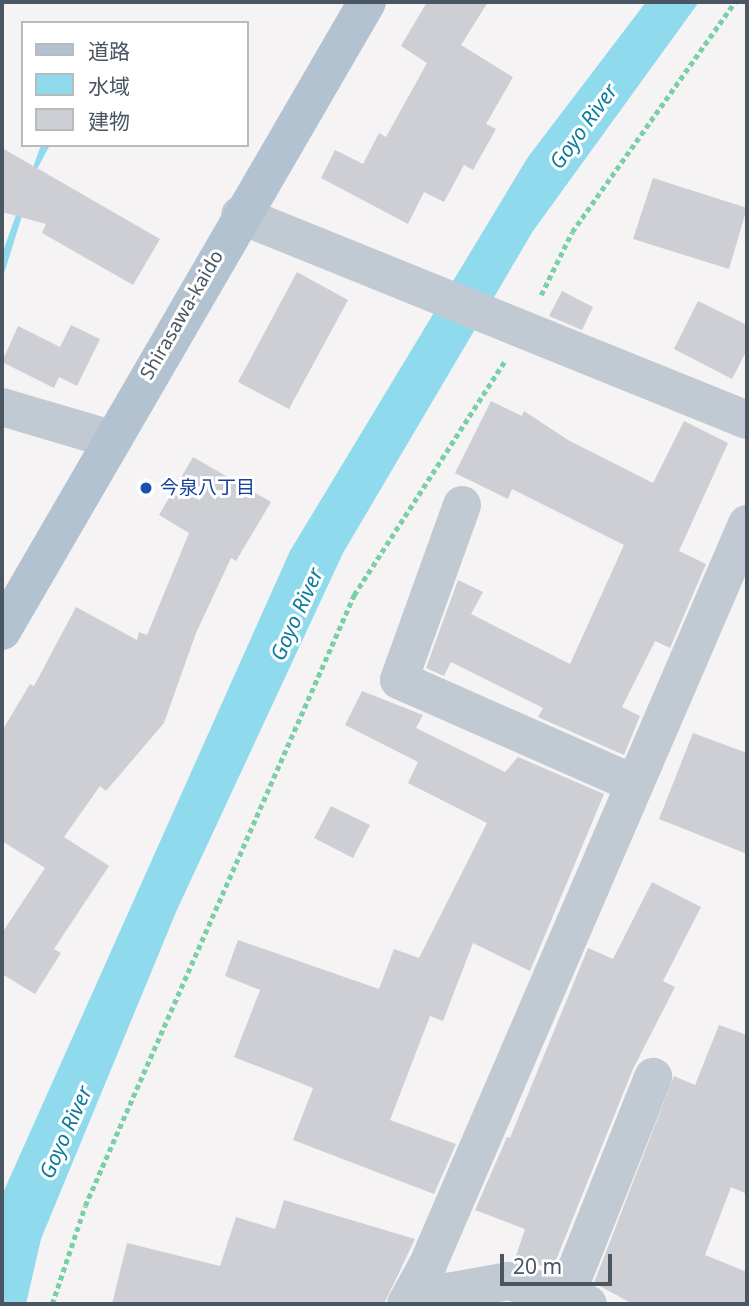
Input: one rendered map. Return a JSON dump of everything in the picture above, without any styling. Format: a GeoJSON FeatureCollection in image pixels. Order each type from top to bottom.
{"type":"FeatureCollection","features":[{"type":"Feature","properties":{"kind":"main road","name":"Shirasawa-kaido"},"geometry":{"type":"LineString","coordinates":[[2,631],[240,215],[367,2]]}},
{"type":"Feature","properties":{"kind":"street"},"geometry":{"type":"LineString","coordinates":[[240,215],[747,421]]}},
{"type":"Feature","properties":{"kind":"street"},"geometry":{"type":"LineString","coordinates":[[2,407],[111,439]]}},
{"type":"Feature","properties":{"kind":"street"},"geometry":{"type":"LineString","coordinates":[[462,505],[399,680],[635,784]]}},
{"type":"Feature","properties":{"kind":"street"},"geometry":{"type":"LineString","coordinates":[[406,1304],[747,524]]}},
{"type":"Feature","properties":{"kind":"street"},"geometry":{"type":"LineString","coordinates":[[420,1304],[447,1293],[509,1282],[577,1299],[653,1077]]}},
{"type":"Feature","properties":{"kind":"path"},"geometry":{"type":"LineString","coordinates":[[52,1304],[85,1206],[354,595],[524,330],[572,232],[735,2]]}},
{"type":"Feature","properties":{"kind":"water","name":"Goyo River"},"geometry":{"type":"Polygon","coordinates":[[[646,2],[699,2],[533,231],[343,553],[176,912],[41,1239],[26,1304],[2,1304],[2,1195],[290,551],[528,157],[646,2]]]}},
{"type":"Feature","properties":{"kind":"water"},"geometry":{"type":"Polygon","coordinates":[[[40,147],[49,147],[36,171],[2,280],[2,254],[40,147]]]}},
{"type":"Feature","properties":{"kind":"building"},"geometry":{"type":"Polygon","coordinates":[[[427,2],[488,2],[461,45],[513,77],[486,124],[496,129],[473,170],[464,165],[444,202],[424,192],[408,224],[321,178],[335,150],[363,164],[379,133],[386,137],[427,63],[401,46],[427,2]]]}},
{"type":"Feature","properties":{"kind":"building"},"geometry":{"type":"Polygon","coordinates":[[[2,148],[160,239],[133,285],[42,233],[46,224],[2,212],[2,148]]]}},
{"type":"Feature","properties":{"kind":"building"},"geometry":{"type":"Polygon","coordinates":[[[653,178],[747,208],[729,269],[633,239],[653,178]]]}},
{"type":"Feature","properties":{"kind":"building"},"geometry":{"type":"Polygon","coordinates":[[[297,272],[348,300],[289,409],[238,382],[297,272]]]}},
{"type":"Feature","properties":{"kind":"building"},"geometry":{"type":"Polygon","coordinates":[[[562,291],[593,307],[582,330],[549,316],[562,291]]]}},
{"type":"Feature","properties":{"kind":"building"},"geometry":{"type":"Polygon","coordinates":[[[698,301],[747,325],[747,350],[732,379],[674,349],[698,301]]]}},
{"type":"Feature","properties":{"kind":"building"},"geometry":{"type":"Polygon","coordinates":[[[71,325],[100,339],[77,386],[59,377],[54,388],[2,362],[18,326],[60,347],[71,325]]]}},
{"type":"Feature","properties":{"kind":"building"},"geometry":{"type":"Polygon","coordinates":[[[491,401],[522,416],[524,411],[568,440],[653,483],[684,421],[728,443],[679,551],[706,564],[670,648],[655,641],[622,707],[640,716],[624,755],[538,717],[543,708],[451,662],[444,676],[426,668],[458,580],[483,592],[471,614],[570,664],[624,545],[512,489],[508,499],[455,473],[491,401]]]}},
{"type":"Feature","properties":{"kind":"building"},"geometry":{"type":"Polygon","coordinates":[[[193,457],[271,502],[236,561],[231,558],[196,633],[164,723],[106,791],[100,786],[64,837],[109,866],[54,949],[61,953],[35,994],[2,974],[2,933],[45,868],[2,841],[2,731],[30,684],[34,686],[76,607],[137,640],[139,632],[147,635],[189,533],[159,515],[193,457]]]}},
{"type":"Feature","properties":{"kind":"building"},"geometry":{"type":"Polygon","coordinates":[[[362,691],[423,715],[416,728],[505,772],[518,757],[604,794],[530,971],[473,943],[443,1021],[430,1016],[390,1120],[456,1144],[434,1194],[293,1140],[313,1088],[234,1057],[260,990],[225,976],[238,940],[379,989],[394,949],[419,958],[487,823],[408,783],[418,762],[345,725],[362,691]]]}},
{"type":"Feature","properties":{"kind":"building"},"geometry":{"type":"Polygon","coordinates":[[[693,733],[747,753],[747,854],[659,819],[693,733]]]}},
{"type":"Feature","properties":{"kind":"building"},"geometry":{"type":"Polygon","coordinates":[[[331,806],[370,825],[353,858],[314,838],[331,806]]]}},
{"type":"Feature","properties":{"kind":"building"},"geometry":{"type":"Polygon","coordinates":[[[652,882],[701,907],[663,981],[675,987],[633,1069],[552,1270],[516,1256],[525,1229],[475,1210],[507,1137],[510,1138],[588,948],[613,959],[652,882]]]}},
{"type":"Feature","properties":{"kind":"building"},"geometry":{"type":"Polygon","coordinates":[[[719,1025],[747,1035],[747,1194],[731,1187],[705,1255],[747,1272],[747,1304],[633,1304],[594,1283],[674,1076],[695,1085],[719,1025]]]}},
{"type":"Feature","properties":{"kind":"building"},"geometry":{"type":"Polygon","coordinates":[[[284,1200],[415,1239],[384,1304],[112,1304],[127,1243],[220,1266],[236,1217],[275,1229],[284,1200]]]}},
{"type":"Feature","properties":{"kind":"place","name":"今泉八丁目"},"geometry":{"type":"Point","coordinates":[146,488]}}]}
